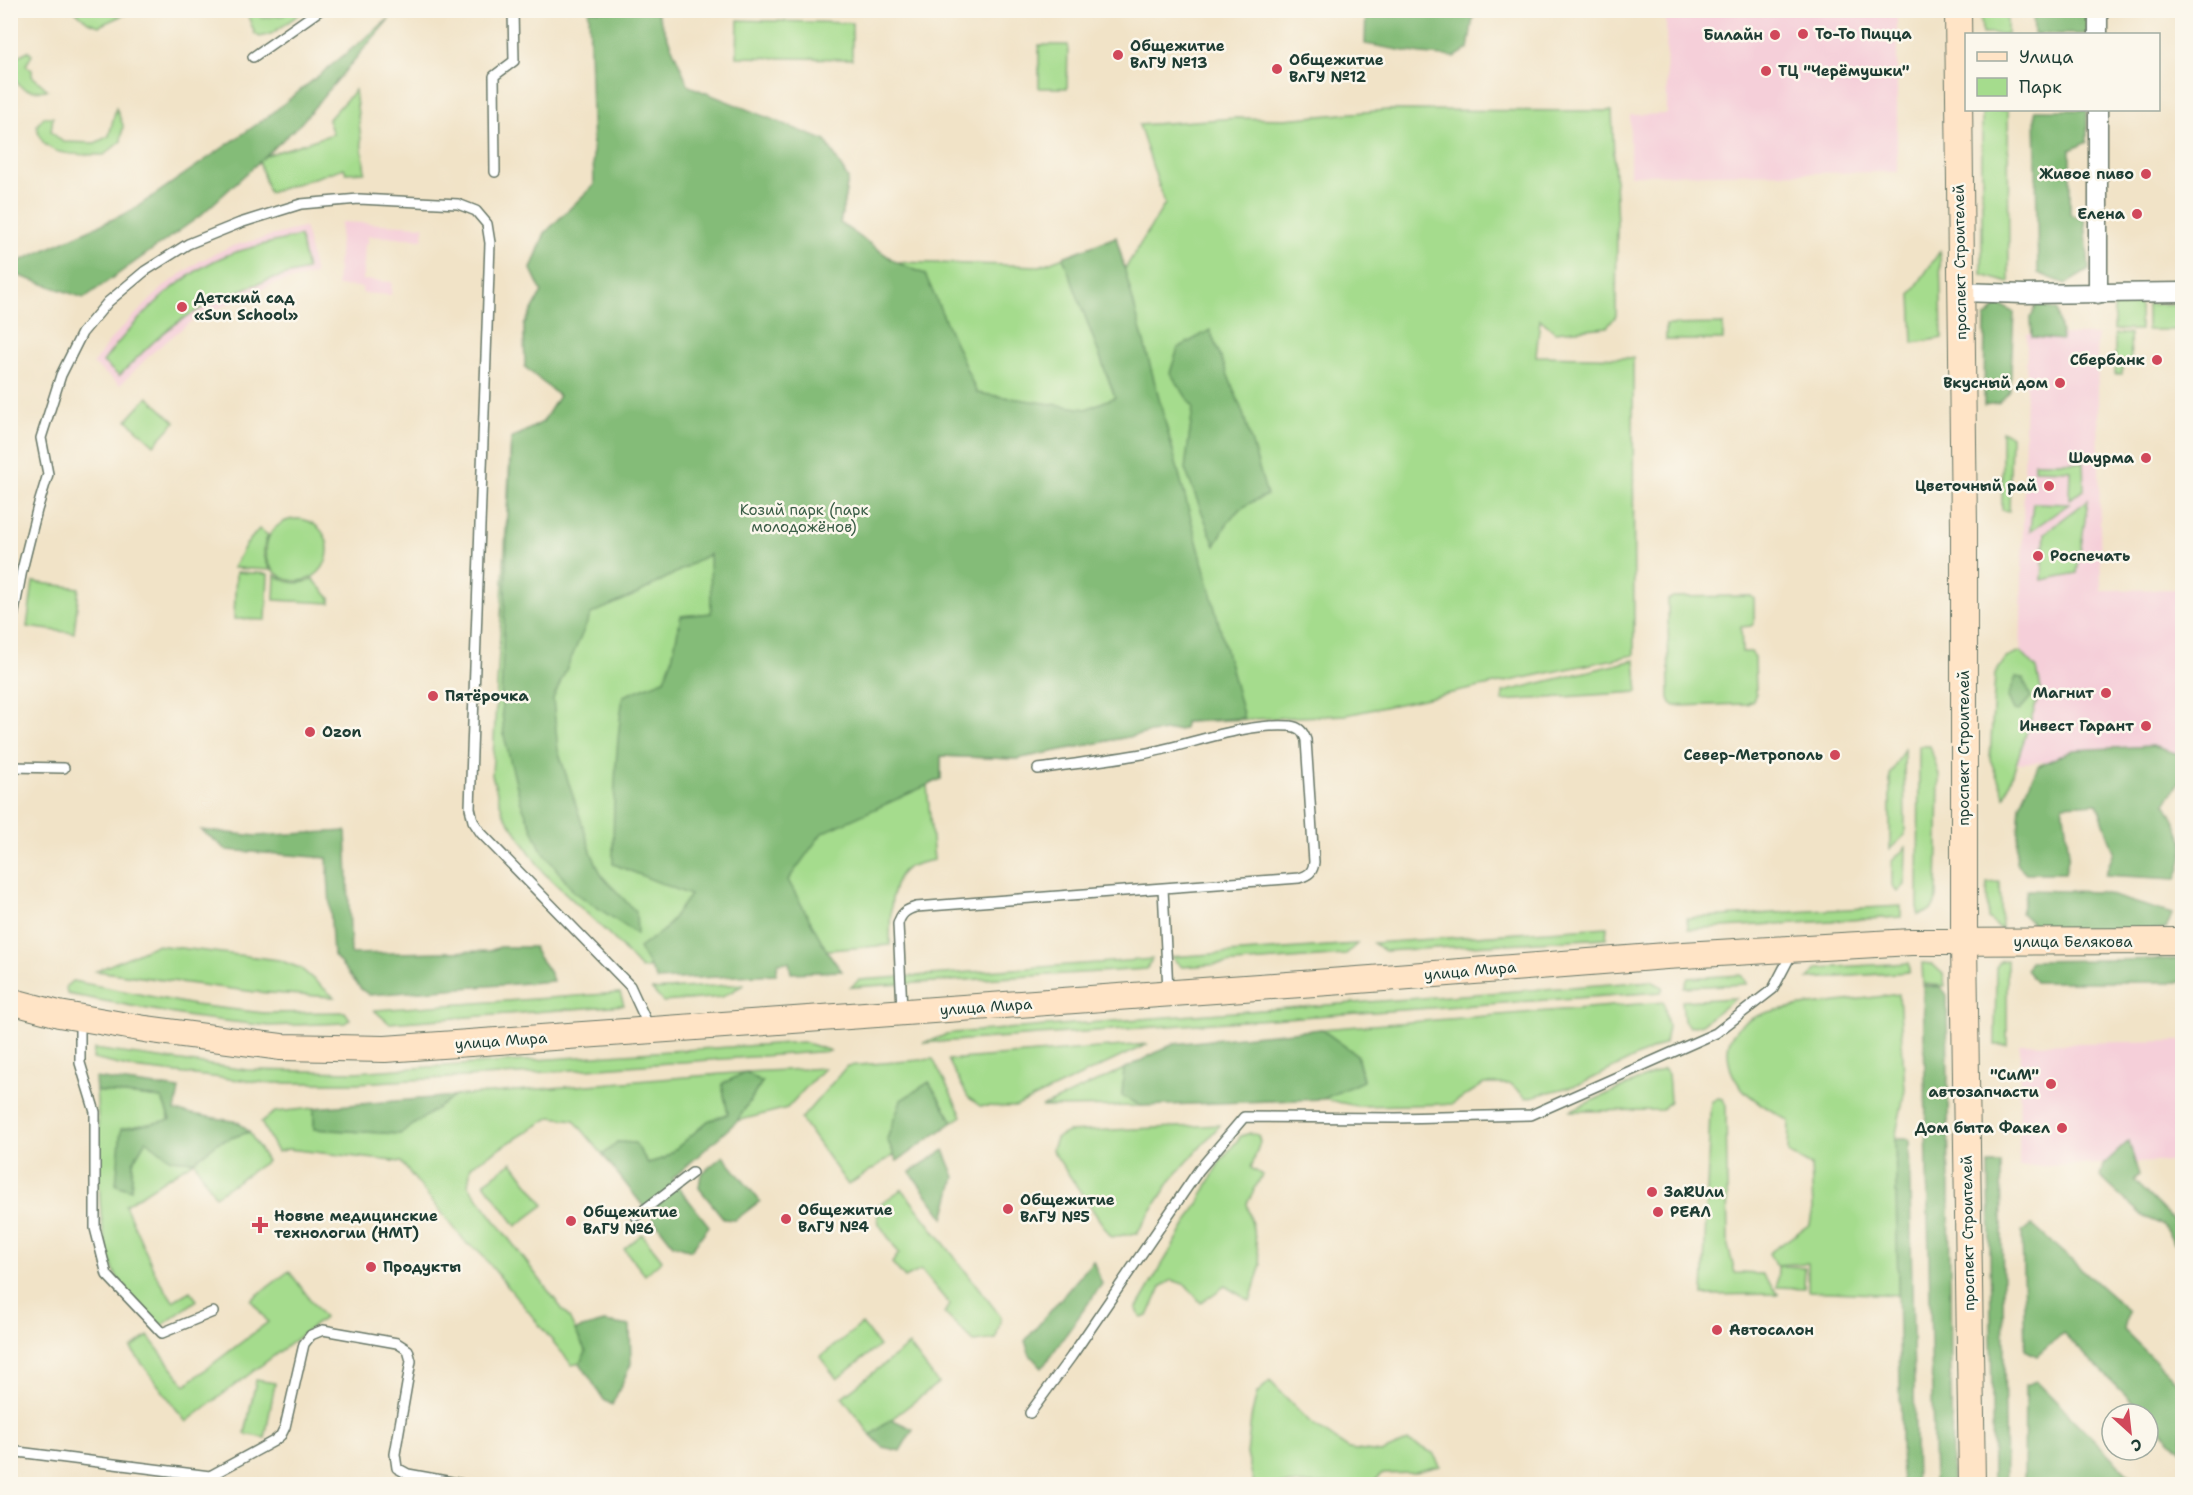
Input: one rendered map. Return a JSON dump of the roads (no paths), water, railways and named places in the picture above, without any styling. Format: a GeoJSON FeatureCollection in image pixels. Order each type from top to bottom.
{"type":"FeatureCollection","features":[{"type":"Feature","properties":{"kind":"main road","name":"проспект Строителей"},"geometry":{"type":"LineString","coordinates":[[1958,10],[1964,528],[1964,943],[1972,1485]]}},
{"type":"Feature","properties":{"kind":"main road","name":"улица Белякова"},"geometry":{"type":"LineString","coordinates":[[1964,943],[2182,941]]}},
{"type":"Feature","properties":{"kind":"main road","name":"улица Мира"},"geometry":{"type":"LineString","coordinates":[[10,1001],[80,1018],[281,1047],[385,1049],[1168,994],[1666,956],[1911,942],[1964,943]]}},
{"type":"Feature","properties":{"kind":"street"},"geometry":{"type":"LineString","coordinates":[[2098,10],[2098,33]]}},
{"type":"Feature","properties":{"kind":"street"},"geometry":{"type":"LineString","coordinates":[[2098,111],[2098,294]]}},
{"type":"Feature","properties":{"kind":"street"},"geometry":{"type":"LineString","coordinates":[[1960,292],[2098,294],[2182,292]]}},
{"type":"Feature","properties":{"kind":"lane"},"geometry":{"type":"LineString","coordinates":[[253,57],[320,10]]}},
{"type":"Feature","properties":{"kind":"lane"},"geometry":{"type":"LineString","coordinates":[[495,172],[495,76],[514,61],[513,10]]}},
{"type":"Feature","properties":{"kind":"lane"},"geometry":{"type":"LineString","coordinates":[[10,633],[22,570],[48,474],[41,438],[45,424],[61,375],[82,333],[108,302],[146,271],[188,244],[240,223],[301,204],[359,199],[458,204],[476,211],[487,224],[490,243],[470,808],[473,821],[481,833],[630,986],[650,1030]]}},
{"type":"Feature","properties":{"kind":"lane"},"geometry":{"type":"LineString","coordinates":[[903,1012],[898,924],[900,915],[907,909],[1299,878],[1308,875],[1313,870],[1306,740],[1304,733],[1298,728],[1290,726],[1246,728],[1142,754],[1038,769]]}},
{"type":"Feature","properties":{"kind":"lane"},"geometry":{"type":"LineString","coordinates":[[10,767],[64,768]]}},
{"type":"Feature","properties":{"kind":"lane"},"geometry":{"type":"LineString","coordinates":[[1163,888],[1168,994]]}},
{"type":"Feature","properties":{"kind":"lane"},"geometry":{"type":"LineString","coordinates":[[1030,1413],[1074,1353],[1199,1170],[1244,1117],[1396,1118],[1531,1115],[1716,1033],[1773,988],[1795,949]]}},
{"type":"Feature","properties":{"kind":"lane"},"geometry":{"type":"LineString","coordinates":[[80,1018],[80,1063],[94,1112],[95,1228],[107,1275],[162,1333],[213,1312]]}},
{"type":"Feature","properties":{"kind":"lane"},"geometry":{"type":"LineString","coordinates":[[636,1216],[692,1173]]}},
{"type":"Feature","properties":{"kind":"lane"},"geometry":{"type":"LineString","coordinates":[[10,1451],[209,1480],[281,1435],[285,1427],[304,1344],[311,1335],[323,1330],[397,1343],[408,1350],[411,1361],[396,1454],[397,1468],[408,1474],[463,1485]]}},
{"type":"Feature","properties":{"kind":"place","name":"То-То Пицца"},"geometry":{"type":"Point","coordinates":[1803,34]}},
{"type":"Feature","properties":{"kind":"place","name":"Билайн"},"geometry":{"type":"Point","coordinates":[1775,35]}},
{"type":"Feature","properties":{"kind":"place","name":"Общежитие ВлГУ №13"},"geometry":{"type":"Point","coordinates":[1118,55]}},
{"type":"Feature","properties":{"kind":"place","name":"Общежитие ВлГУ №12"},"geometry":{"type":"Point","coordinates":[1277,69]}},
{"type":"Feature","properties":{"kind":"place","name":"ТЦ \"Черёмушки\""},"geometry":{"type":"Point","coordinates":[1766,71]}},
{"type":"Feature","properties":{"kind":"place","name":"Живое пиво"},"geometry":{"type":"Point","coordinates":[2146,174]}},
{"type":"Feature","properties":{"kind":"place","name":"Елена"},"geometry":{"type":"Point","coordinates":[2137,214]}},
{"type":"Feature","properties":{"kind":"place","name":"Детский сад «Sun School»"},"geometry":{"type":"Point","coordinates":[182,307]}},
{"type":"Feature","properties":{"kind":"place","name":"Сбербанк"},"geometry":{"type":"Point","coordinates":[2157,360]}},
{"type":"Feature","properties":{"kind":"place","name":"Вкусный дом"},"geometry":{"type":"Point","coordinates":[2060,383]}},
{"type":"Feature","properties":{"kind":"place","name":"Шаурма"},"geometry":{"type":"Point","coordinates":[2146,458]}},
{"type":"Feature","properties":{"kind":"place","name":"Цветочный рай"},"geometry":{"type":"Point","coordinates":[2049,486]}},
{"type":"Feature","properties":{"kind":"place","name":"Роспечать"},"geometry":{"type":"Point","coordinates":[2038,556]}},
{"type":"Feature","properties":{"kind":"place","name":"Магнит"},"geometry":{"type":"Point","coordinates":[2106,693]}},
{"type":"Feature","properties":{"kind":"place","name":"Пятёрочка"},"geometry":{"type":"Point","coordinates":[433,696]}},
{"type":"Feature","properties":{"kind":"place","name":"Инвест Гарант"},"geometry":{"type":"Point","coordinates":[2146,726]}},
{"type":"Feature","properties":{"kind":"place","name":"Ozon"},"geometry":{"type":"Point","coordinates":[310,732]}},
{"type":"Feature","properties":{"kind":"place","name":"Север-Метрополь"},"geometry":{"type":"Point","coordinates":[1835,755]}},
{"type":"Feature","properties":{"kind":"place","name":"\"СиМ\" автозапчасти"},"geometry":{"type":"Point","coordinates":[2051,1084]}},
{"type":"Feature","properties":{"kind":"place","name":"Дом быта Факел"},"geometry":{"type":"Point","coordinates":[2062,1128]}},
{"type":"Feature","properties":{"kind":"place","name":"ЗаRUли"},"geometry":{"type":"Point","coordinates":[1652,1192]}},
{"type":"Feature","properties":{"kind":"place","name":"Общежитие ВлГУ №5"},"geometry":{"type":"Point","coordinates":[1008,1209]}},
{"type":"Feature","properties":{"kind":"place","name":"РЕАЛ"},"geometry":{"type":"Point","coordinates":[1658,1212]}},
{"type":"Feature","properties":{"kind":"place","name":"Общежитие ВлГУ №4"},"geometry":{"type":"Point","coordinates":[786,1219]}},
{"type":"Feature","properties":{"kind":"place","name":"Общежитие ВлГУ №6"},"geometry":{"type":"Point","coordinates":[571,1221]}},
{"type":"Feature","properties":{"kind":"place","name":"Новые медицинские технологии (НМТ)"},"geometry":{"type":"Point","coordinates":[260,1225]}},
{"type":"Feature","properties":{"kind":"place","name":"Продукты"},"geometry":{"type":"Point","coordinates":[371,1267]}},
{"type":"Feature","properties":{"kind":"place","name":"Автосалон"},"geometry":{"type":"Point","coordinates":[1717,1330]}},
{"type":"Feature","properties":{"kind":"park label","name":"Козий парк (парк молодожёнов)"},"geometry":{"type":"Point","coordinates":[804,518]}}]}
